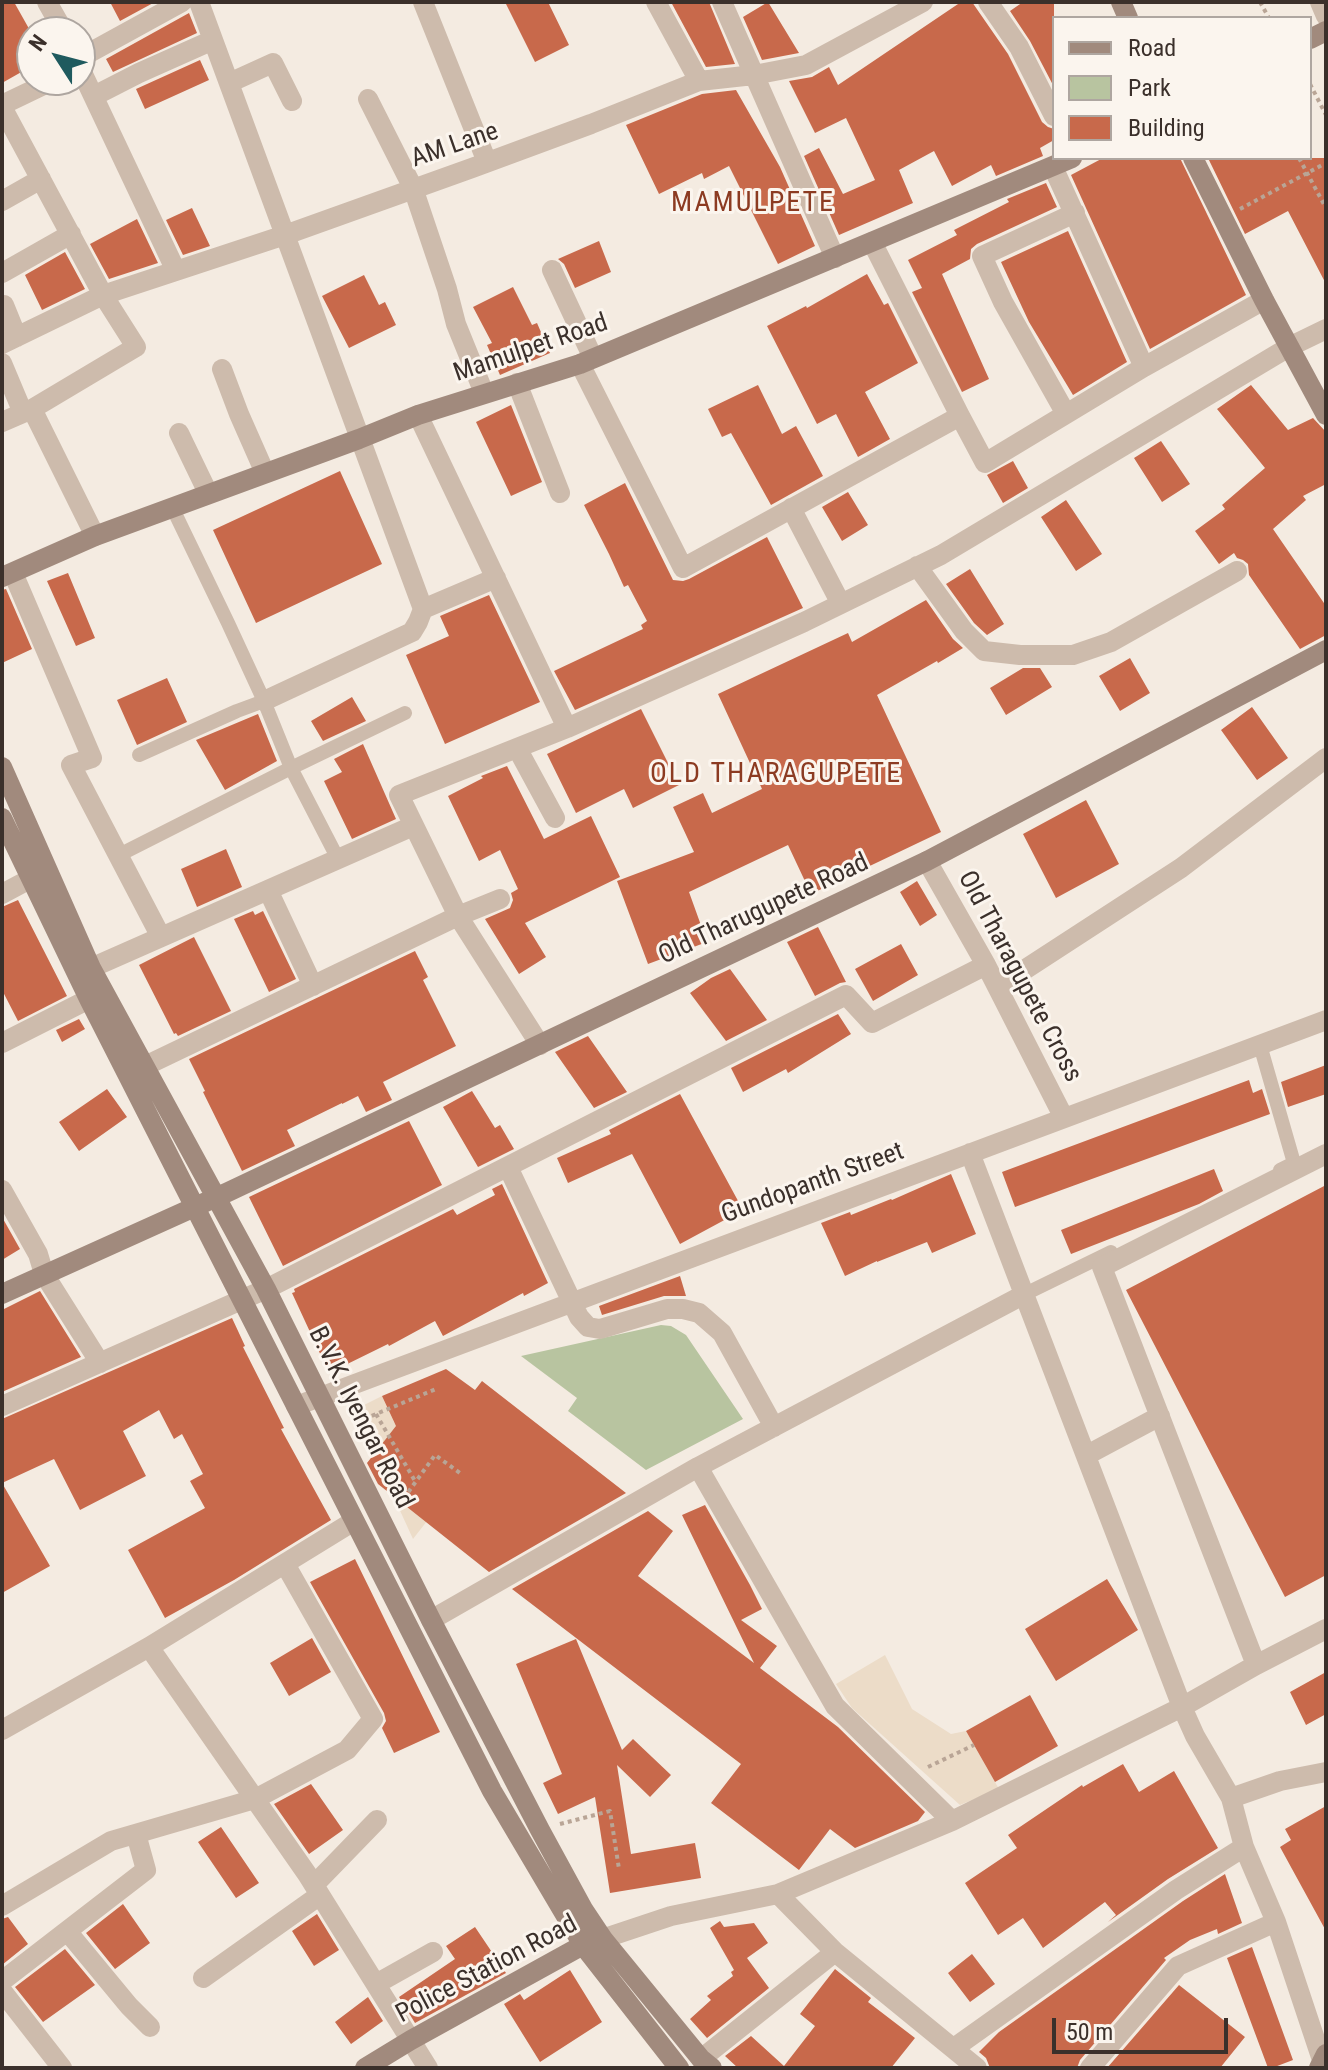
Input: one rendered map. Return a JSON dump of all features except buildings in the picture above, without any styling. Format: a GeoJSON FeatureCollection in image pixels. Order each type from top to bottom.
{"type":"FeatureCollection","features":[{"type":"Feature","properties":{"kind":"street"},"geometry":{"type":"LineString","coordinates":[[96,49],[182,2]]}},
{"type":"Feature","properties":{"kind":"street"},"geometry":{"type":"LineString","coordinates":[[199,2],[423,609],[412,632],[264,701]]}},
{"type":"Feature","properties":{"kind":"street"},"geometry":{"type":"LineString","coordinates":[[423,2],[487,162]]}},
{"type":"Feature","properties":{"kind":"street"},"geometry":{"type":"LineString","coordinates":[[656,2],[699,81]]}},
{"type":"Feature","properties":{"kind":"street"},"geometry":{"type":"LineString","coordinates":[[722,2],[835,258]]}},
{"type":"Feature","properties":{"kind":"street","name":"AM Lane"},"geometry":{"type":"LineString","coordinates":[[10,341],[103,295],[285,235],[591,124],[699,81],[806,65],[923,2]]}},
{"type":"Feature","properties":{"kind":"street"},"geometry":{"type":"LineString","coordinates":[[988,2],[1019,47],[1052,112]]}},
{"type":"Feature","properties":{"kind":"street"},"geometry":{"type":"LineString","coordinates":[[1320,2],[1326,16]]}},
{"type":"Feature","properties":{"kind":"street"},"geometry":{"type":"LineString","coordinates":[[96,95],[213,40]]}},
{"type":"Feature","properties":{"kind":"street"},"geometry":{"type":"LineString","coordinates":[[229,83],[273,63],[292,101]]}},
{"type":"Feature","properties":{"kind":"street"},"geometry":{"type":"LineString","coordinates":[[2,422],[28,411],[136,347],[103,295],[2,106],[22,96]]}},
{"type":"Feature","properties":{"kind":"street"},"geometry":{"type":"LineString","coordinates":[[94,96],[176,271]]}},
{"type":"Feature","properties":{"kind":"street"},"geometry":{"type":"LineString","coordinates":[[368,99],[413,188],[456,324],[484,393]]}},
{"type":"Feature","properties":{"kind":"street","name":"Mamulpet Road"},"geometry":{"type":"LineString","coordinates":[[7,575],[95,536],[418,415],[586,361],[1068,160]]}},
{"type":"Feature","properties":{"kind":"street"},"geometry":{"type":"LineString","coordinates":[[1194,160],[1326,415]]}},
{"type":"Feature","properties":{"kind":"street"},"geometry":{"type":"LineString","coordinates":[[1053,167],[1144,367]]}},
{"type":"Feature","properties":{"kind":"street"},"geometry":{"type":"LineString","coordinates":[[2,201],[41,179]]}},
{"type":"Feature","properties":{"kind":"street"},"geometry":{"type":"LineString","coordinates":[[1066,414],[1003,302],[982,256],[1075,213]]}},
{"type":"Feature","properties":{"kind":"street"},"geometry":{"type":"LineString","coordinates":[[2,273],[71,234]]}},
{"type":"Feature","properties":{"kind":"street"},"geometry":{"type":"LineString","coordinates":[[872,242],[985,463],[1144,367],[1264,300]]}},
{"type":"Feature","properties":{"kind":"street"},"geometry":{"type":"LineString","coordinates":[[552,270],[586,361],[683,568],[960,416]]}},
{"type":"Feature","properties":{"kind":"street"},"geometry":{"type":"LineString","coordinates":[[4,305],[10,341]]}},
{"type":"Feature","properties":{"kind":"street"},"geometry":{"type":"LineString","coordinates":[[540,1045],[458,916],[399,795],[567,728],[804,622],[941,555],[1289,347],[1326,329]]}},
{"type":"Feature","properties":{"kind":"street"},"geometry":{"type":"LineString","coordinates":[[2,363],[95,536]]}},
{"type":"Feature","properties":{"kind":"street"},"geometry":{"type":"LineString","coordinates":[[222,369],[265,473]]}},
{"type":"Feature","properties":{"kind":"street"},"geometry":{"type":"LineString","coordinates":[[517,383],[560,493]]}},
{"type":"Feature","properties":{"kind":"street"},"geometry":{"type":"LineString","coordinates":[[418,415],[567,728]]}},
{"type":"Feature","properties":{"kind":"street"},"geometry":{"type":"LineString","coordinates":[[179,433],[208,493]]}},
{"type":"Feature","properties":{"kind":"street"},"geometry":{"type":"LineString","coordinates":[[791,508],[841,604]]}},
{"type":"Feature","properties":{"kind":"street"},"geometry":{"type":"LineString","coordinates":[[917,566],[964,631],[984,651],[1020,655],[1073,655],[1111,642],[1237,571]]}},
{"type":"Feature","properties":{"kind":"street"},"geometry":{"type":"LineString","coordinates":[[7,575],[92,758],[71,765],[161,937]]}},
{"type":"Feature","properties":{"kind":"street"},"geometry":{"type":"LineString","coordinates":[[423,609],[496,578]]}},
{"type":"Feature","properties":{"kind":"street","name":"Old Tharugupete Road"},"geometry":{"type":"LineString","coordinates":[[2,1294],[195,1207],[927,861],[1326,650]]}},
{"type":"Feature","properties":{"kind":"street"},"geometry":{"type":"LineString","coordinates":[[517,748],[555,818]]}},
{"type":"Feature","properties":{"kind":"street"},"geometry":{"type":"LineString","coordinates":[[998,987],[1181,868],[1326,758]]}},
{"type":"Feature","properties":{"kind":"street","name":"B.V.K. Iyengar Road"},"geometry":{"type":"LineString","coordinates":[[2,767],[91,968],[266,1289],[540,1830],[603,1939],[706,2064]]}},
{"type":"Feature","properties":{"kind":"street","name":"B.V.K. Iyengar Road"},"geometry":{"type":"LineString","coordinates":[[2,818],[89,999],[492,1791],[583,1945],[679,2068]]}},
{"type":"Feature","properties":{"kind":"street"},"geometry":{"type":"LineString","coordinates":[[91,968],[413,826]]}},
{"type":"Feature","properties":{"kind":"street","name":"Old Tharagupete Cross"},"geometry":{"type":"LineString","coordinates":[[927,861],[998,987],[1064,1118]]}},
{"type":"Feature","properties":{"kind":"street"},"geometry":{"type":"LineString","coordinates":[[2,894],[30,879]]}},
{"type":"Feature","properties":{"kind":"street"},"geometry":{"type":"LineString","coordinates":[[268,890],[313,986]]}},
{"type":"Feature","properties":{"kind":"street"},"geometry":{"type":"LineString","coordinates":[[145,1066],[458,916],[500,899]]}},
{"type":"Feature","properties":{"kind":"street"},"geometry":{"type":"LineString","coordinates":[[2,1406],[266,1289],[846,995],[872,1023],[986,965]]}},
{"type":"Feature","properties":{"kind":"street"},"geometry":{"type":"LineString","coordinates":[[2,1043],[89,999]]}},
{"type":"Feature","properties":{"kind":"street","name":"Gundopanth Street"},"geometry":{"type":"LineString","coordinates":[[296,1406],[1326,1020]]}},
{"type":"Feature","properties":{"kind":"street"},"geometry":{"type":"LineString","coordinates":[[970,1153],[1182,1707],[1231,1798],[1244,1847],[1276,1922],[1322,2061]]}},
{"type":"Feature","properties":{"kind":"street"},"geometry":{"type":"LineString","coordinates":[[1256,1665],[1102,1267],[1326,1154]]}},
{"type":"Feature","properties":{"kind":"street"},"geometry":{"type":"LineString","coordinates":[[508,1167],[579,1317],[588,1327],[600,1329],[667,1309],[699,1313],[722,1333],[774,1427]]}},
{"type":"Feature","properties":{"kind":"street"},"geometry":{"type":"LineString","coordinates":[[2,1190],[38,1254],[44,1274],[100,1363]]}},
{"type":"Feature","properties":{"kind":"street"},"geometry":{"type":"LineString","coordinates":[[431,1620],[698,1467],[1025,1294]]}},
{"type":"Feature","properties":{"kind":"street"},"geometry":{"type":"LineString","coordinates":[[1087,1455],[1160,1416]]}},
{"type":"Feature","properties":{"kind":"street"},"geometry":{"type":"LineString","coordinates":[[698,1467],[835,1706],[952,1821]]}},
{"type":"Feature","properties":{"kind":"street"},"geometry":{"type":"LineString","coordinates":[[2,1730],[149,1647],[354,1521]]}},
{"type":"Feature","properties":{"kind":"street"},"geometry":{"type":"LineString","coordinates":[[2,1906],[111,1841],[255,1799],[347,1750],[373,1719],[285,1564]]}},
{"type":"Feature","properties":{"kind":"street","name":"Police Station Road"},"geometry":{"type":"LineString","coordinates":[[365,2068],[583,1945],[671,1916],[778,1894],[952,1821],[1182,1707],[1326,1629]]}},
{"type":"Feature","properties":{"kind":"street"},"geometry":{"type":"LineString","coordinates":[[149,1647],[317,1890],[428,2068]]}},
{"type":"Feature","properties":{"kind":"street"},"geometry":{"type":"LineString","coordinates":[[1231,1798],[1280,1781],[1326,1772]]}},
{"type":"Feature","properties":{"kind":"street"},"geometry":{"type":"LineString","coordinates":[[203,1978],[317,1890],[377,1820]]}},
{"type":"Feature","properties":{"kind":"street"},"geometry":{"type":"LineString","coordinates":[[2,1981],[146,1870],[136,1834]]}},
{"type":"Feature","properties":{"kind":"street"},"geometry":{"type":"LineString","coordinates":[[954,2048],[1176,1890],[1244,1847]]}},
{"type":"Feature","properties":{"kind":"street"},"geometry":{"type":"LineString","coordinates":[[778,1894],[835,1952],[977,2068]]}},
{"type":"Feature","properties":{"kind":"street"},"geometry":{"type":"LineString","coordinates":[[1090,2068],[1178,1966],[1276,1922]]}},
{"type":"Feature","properties":{"kind":"street"},"geometry":{"type":"LineString","coordinates":[[67,1931],[150,2027]]}},
{"type":"Feature","properties":{"kind":"street"},"geometry":{"type":"LineString","coordinates":[[376,1984],[433,1952]]}},
{"type":"Feature","properties":{"kind":"street"},"geometry":{"type":"LineString","coordinates":[[706,2064],[835,1952]]}},
{"type":"Feature","properties":{"kind":"street"},"geometry":{"type":"LineString","coordinates":[[2,1991],[62,2068]]}},
{"type":"Feature","properties":{"kind":"lane"},"geometry":{"type":"LineString","coordinates":[[172,507],[264,701],[291,768],[338,859]]}},
{"type":"Feature","properties":{"kind":"lane"},"geometry":{"type":"LineString","coordinates":[[139,755],[264,701]]}},
{"type":"Feature","properties":{"kind":"lane"},"geometry":{"type":"LineString","coordinates":[[119,855],[405,713]]}},
{"type":"Feature","properties":{"kind":"lane"},"geometry":{"type":"LineString","coordinates":[[1025,1294],[1294,1163],[1260,1045]]}},
{"type":"Feature","properties":{"kind":"path"},"geometry":{"type":"LineString","coordinates":[[1312,88],[1326,115]]}},
{"type":"Feature","properties":{"kind":"path"},"geometry":{"type":"LineString","coordinates":[[1300,160],[1326,208]]}},
{"type":"Feature","properties":{"kind":"path"},"geometry":{"type":"LineString","coordinates":[[1224,217],[1326,163]]}},
{"type":"Feature","properties":{"kind":"path"},"geometry":{"type":"LineString","coordinates":[[337,1432],[436,1389]]}},
{"type":"Feature","properties":{"kind":"path"},"geometry":{"type":"LineString","coordinates":[[376,1414],[415,1482]]}},
{"type":"Feature","properties":{"kind":"path"},"geometry":{"type":"LineString","coordinates":[[386,1529],[398,1506],[435,1455],[460,1473]]}},
{"type":"Feature","properties":{"kind":"path"},"geometry":{"type":"LineString","coordinates":[[908,1777],[974,1745]]}},
{"type":"Feature","properties":{"kind":"path"},"geometry":{"type":"LineString","coordinates":[[540,1830],[610,1811],[619,1869]]}},
{"type":"Feature","properties":{"kind":"green space"},"geometry":{"type":"Polygon","coordinates":[[[661,1325],[671,1326],[686,1335],[743,1419],[646,1470],[568,1411],[577,1398],[521,1356],[661,1325]]]}},
{"type":"Feature","properties":{"kind":"shaded area"},"geometry":{"type":"Polygon","coordinates":[[[382,1396],[394,1422],[452,1489],[413,1539],[354,1410],[382,1396]]]}},
{"type":"Feature","properties":{"kind":"shaded area"},"geometry":{"type":"Polygon","coordinates":[[[885,1655],[912,1709],[951,1734],[966,1731],[999,1789],[960,1805],[852,1708],[836,1684],[885,1655]]]}},
{"type":"Feature","properties":{"kind":"district","name":"MAMULPETE"},"geometry":{"type":"Point","coordinates":[753,204]}},
{"type":"Feature","properties":{"kind":"district","name":"OLD THARAGUPETE"},"geometry":{"type":"Point","coordinates":[776,775]}}]}
